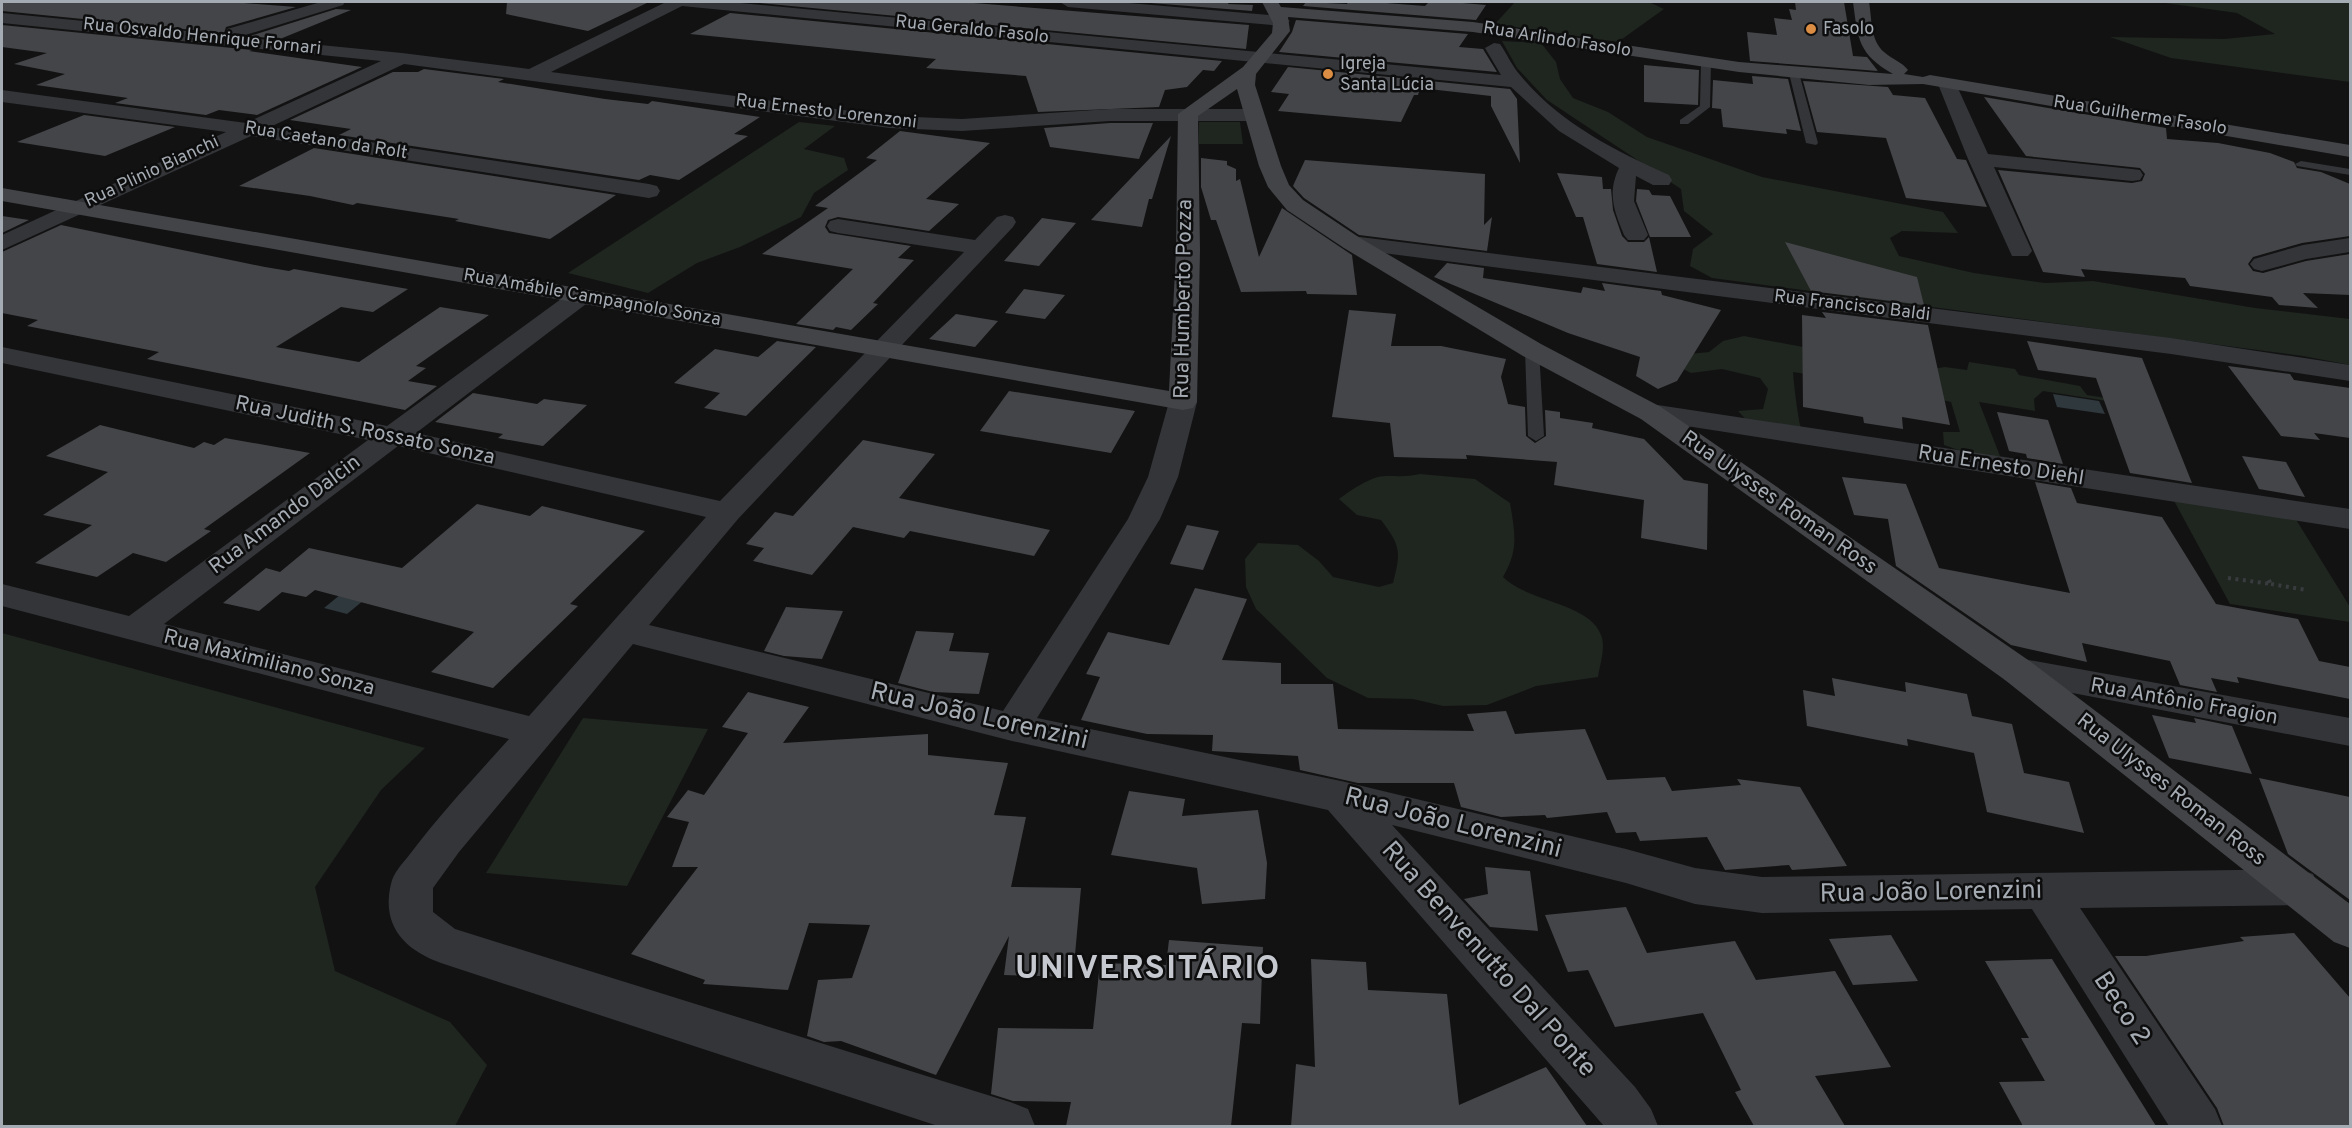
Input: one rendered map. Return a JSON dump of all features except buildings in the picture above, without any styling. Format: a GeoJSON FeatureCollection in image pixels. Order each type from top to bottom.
{"type":"FeatureCollection","features":[{"type":"Feature","properties":{"kind":"street"},"geometry":{"type":"LineString","coordinates":[[217,38],[337,2]]}},
{"type":"Feature","properties":{"kind":"street"},"geometry":{"type":"LineString","coordinates":[[535,73],[678,2]]}},
{"type":"Feature","properties":{"kind":"street","name":"Rua Geraldo Fasolo"},"geometry":{"type":"LineString","coordinates":[[686,2],[1252,66],[1516,82]]}},
{"type":"Feature","properties":{"kind":"street"},"geometry":{"type":"LineString","coordinates":[[1068,2],[1276,11],[1282,31],[1279,39],[1252,66],[1188,114]]}},
{"type":"Feature","properties":{"kind":"street","name":"Rua Guilherme Fasolo"},"geometry":{"type":"LineString","coordinates":[[1861,2],[1865,39],[1869,49],[1882,61],[1921,75],[2350,145]]}},
{"type":"Feature","properties":{"kind":"street","name":"Rua Arlindo Fasolo"},"geometry":{"type":"LineString","coordinates":[[1276,11],[1473,27],[1706,63],[1794,73],[1921,75]]}},
{"type":"Feature","properties":{"kind":"street","name":"Rua Osvaldo Henrique Fornari"},"geometry":{"type":"LineString","coordinates":[[2,18],[402,57]]}},
{"type":"Feature","properties":{"kind":"street"},"geometry":{"type":"LineString","coordinates":[[1889,40],[1896,53],[1921,75],[1978,159],[2020,251]]}},
{"type":"Feature","properties":{"kind":"street"},"geometry":{"type":"LineString","coordinates":[[1494,48],[1516,82],[1549,114],[1588,142],[1630,166],[1661,180]]}},
{"type":"Feature","properties":{"kind":"street","name":"Rua Ernesto Lorenzoni"},"geometry":{"type":"LineString","coordinates":[[402,57],[925,124],[962,125],[1110,115],[1253,115]]}},
{"type":"Feature","properties":{"kind":"street","name":"Rua Plinio Bianchi"},"geometry":{"type":"LineString","coordinates":[[2,243],[402,57]]}},
{"type":"Feature","properties":{"kind":"street","name":"Rua Ulysses Roman Ross"},"geometry":{"type":"LineString","coordinates":[[1252,66],[1246,85],[1253,115],[1279,187],[1295,205],[1352,243],[1532,351],[1651,413],[2018,671],[2350,929]]}},
{"type":"Feature","properties":{"kind":"street","name":"Rua Caetano da Rolt"},"geometry":{"type":"LineString","coordinates":[[2,96],[247,129],[649,191]]}},
{"type":"Feature","properties":{"kind":"street","name":"Rua Humberto Pozza"},"geometry":{"type":"LineString","coordinates":[[1012,727],[1144,519],[1163,477],[1183,402],[1188,250],[1186,158],[1188,114]]}},
{"type":"Feature","properties":{"kind":"street","name":"Rua Guilherme Fasolo"},"geometry":{"type":"LineString","coordinates":[[2278,135],[2350,151]]}},
{"type":"Feature","properties":{"kind":"street"},"geometry":{"type":"LineString","coordinates":[[1978,159],[2132,175]]}},
{"type":"Feature","properties":{"kind":"street"},"geometry":{"type":"LineString","coordinates":[[1630,166],[1623,180],[1621,191],[1623,205],[1636,234]]}},
{"type":"Feature","properties":{"kind":"street","name":"Rua Amábile Campagnolo Sonza"},"geometry":{"type":"LineString","coordinates":[[2,195],[1183,402]]}},
{"type":"Feature","properties":{"kind":"street"},"geometry":{"type":"LineString","coordinates":[[1005,222],[727,512],[444,840],[412,884],[411,920],[441,944],[1010,1126]]}},
{"type":"Feature","properties":{"kind":"street"},"geometry":{"type":"LineString","coordinates":[[838,226],[981,248]]}},
{"type":"Feature","properties":{"kind":"street","name":"Rua Francisco Baldi"},"geometry":{"type":"LineString","coordinates":[[1352,243],[2171,346],[2350,373]]}},
{"type":"Feature","properties":{"kind":"street"},"geometry":{"type":"LineString","coordinates":[[2262,264],[2303,252],[2350,245]]}},
{"type":"Feature","properties":{"kind":"street","name":"Rua Amando Dalcin"},"geometry":{"type":"LineString","coordinates":[[134,629],[581,296]]}},
{"type":"Feature","properties":{"kind":"street","name":"Rua Judith S. Rossato Sonza"},"geometry":{"type":"LineString","coordinates":[[2,355],[391,436],[727,512]]}},
{"type":"Feature","properties":{"kind":"street","name":"Rua Ernesto Diehl"},"geometry":{"type":"LineString","coordinates":[[1651,413],[2350,519]]}},
{"type":"Feature","properties":{"kind":"street","name":"Rua Maximiliano Sonza"},"geometry":{"type":"LineString","coordinates":[[2,595],[536,732]]}},
{"type":"Feature","properties":{"kind":"street","name":"Rua João Lorenzini"},"geometry":{"type":"LineString","coordinates":[[623,630],[1012,727],[1341,797],[1626,866],[1695,886],[1762,895],[2298,887]]}},
{"type":"Feature","properties":{"kind":"street","name":"Rua Antônio Fragion"},"geometry":{"type":"LineString","coordinates":[[2018,671],[2350,732]]}},
{"type":"Feature","properties":{"kind":"street","name":"Rua Benvenutto Dal Ponte"},"geometry":{"type":"LineString","coordinates":[[1341,797],[1618,1104],[1633,1126]]}},
{"type":"Feature","properties":{"kind":"street","name":"Beco 2"},"geometry":{"type":"LineString","coordinates":[[2045,892],[2197,1126]]}},
{"type":"Feature","properties":{"kind":"lane"},"geometry":{"type":"LineString","coordinates":[[1684,122],[1704,107],[1706,102],[1706,63]]}},
{"type":"Feature","properties":{"kind":"lane"},"geometry":{"type":"LineString","coordinates":[[1794,73],[1812,143]]}},
{"type":"Feature","properties":{"kind":"lane"},"geometry":{"type":"LineString","coordinates":[[2301,164],[2350,172]]}},
{"type":"Feature","properties":{"kind":"lane"},"geometry":{"type":"LineString","coordinates":[[1532,351],[1536,436]]}},
{"type":"Feature","properties":{"kind":"path"},"geometry":{"type":"LineString","coordinates":[[2267,577],[2271,584]]}},
{"type":"Feature","properties":{"kind":"path"},"geometry":{"type":"LineString","coordinates":[[2228,578],[2306,590]]}},
{"type":"Feature","properties":{"kind":"shaded area"},"geometry":{"type":"Polygon","coordinates":[[[1515,2],[1649,2],[1664,9],[1618,42],[1495,24],[1515,2]]]}},
{"type":"Feature","properties":{"kind":"shaded area"},"geometry":{"type":"Polygon","coordinates":[[[2158,2],[2350,2],[2350,82],[2171,58],[2110,37],[2224,39],[2275,34],[2237,13],[2158,2]]]}},
{"type":"Feature","properties":{"kind":"shaded area"},"geometry":{"type":"Polygon","coordinates":[[[1502,41],[1541,43],[1556,62],[1560,79],[1573,98],[1608,112],[1647,137],[1762,177],[1943,212],[1958,233],[1902,231],[1890,238],[1899,256],[1974,273],[2045,283],[2093,281],[2255,308],[2350,319],[2350,365],[2303,356],[1712,278],[1690,266],[1693,249],[1713,234],[1684,211],[1681,189],[1547,100],[1517,68],[1502,41]]]}},
{"type":"Feature","properties":{"kind":"shaded area"},"geometry":{"type":"Polygon","coordinates":[[[799,122],[835,126],[804,149],[844,158],[848,170],[814,193],[801,217],[740,247],[697,263],[648,293],[568,273],[799,122]]]}},
{"type":"Feature","properties":{"kind":"shaded area"},"geometry":{"type":"Polygon","coordinates":[[[1199,122],[1240,122],[1243,144],[1199,144],[1199,122]]]}},
{"type":"Feature","properties":{"kind":"shaded area"},"geometry":{"type":"Polygon","coordinates":[[[1744,336],[1926,370],[1945,367],[1967,370],[1969,362],[2015,369],[2019,375],[2080,386],[2087,395],[2151,405],[2152,408],[2043,391],[2034,399],[2035,411],[1979,402],[2000,456],[1988,457],[1944,445],[1943,432],[1960,432],[1951,402],[1864,383],[1793,372],[1802,432],[1750,424],[1738,411],[1763,409],[1768,389],[1760,378],[1722,369],[1691,373],[1660,357],[1709,352],[1723,341],[1744,336]]]}},
{"type":"Feature","properties":{"kind":"shaded area"},"geometry":{"type":"Polygon","coordinates":[[[2053,394],[2099,401],[2105,414],[2057,407],[2053,394]]]}},
{"type":"Feature","properties":{"kind":"shaded area"},"geometry":{"type":"Polygon","coordinates":[[[1420,474],[1475,479],[1510,503],[1514,550],[1503,577],[1527,592],[1572,609],[1595,624],[1603,645],[1598,677],[1536,686],[1487,705],[1443,706],[1413,699],[1368,698],[1327,678],[1256,609],[1246,587],[1245,559],[1258,543],[1298,545],[1319,561],[1333,577],[1379,587],[1393,583],[1398,550],[1388,529],[1381,520],[1357,515],[1339,499],[1374,478],[1420,474]]]}},
{"type":"Feature","properties":{"kind":"shaded area"},"geometry":{"type":"Polygon","coordinates":[[[2172,497],[2292,513],[2350,607],[2350,622],[2230,604],[2172,497]]]}},
{"type":"Feature","properties":{"kind":"shaded area"},"geometry":{"type":"Polygon","coordinates":[[[363,576],[386,582],[347,614],[324,608],[363,576]]]}},
{"type":"Feature","properties":{"kind":"shaded area"},"geometry":{"type":"Polygon","coordinates":[[[2,633],[425,748],[381,790],[315,887],[335,971],[450,1022],[487,1065],[455,1126],[2,1126],[2,633]]]}},
{"type":"Feature","properties":{"kind":"shaded area"},"geometry":{"type":"Polygon","coordinates":[[[583,718],[708,729],[627,886],[486,873],[583,718]]]}},
{"type":"Feature","properties":{"kind":"place","name":"Fasolo"},"geometry":{"type":"Point","coordinates":[1811,29]}},
{"type":"Feature","properties":{"kind":"place","name":"Igreja Santa Lúcia"},"geometry":{"type":"Point","coordinates":[1328,74]}},
{"type":"Feature","properties":{"kind":"district","name":"UNIVERSITÁRIO"},"geometry":{"type":"Point","coordinates":[1148,970]}}]}
